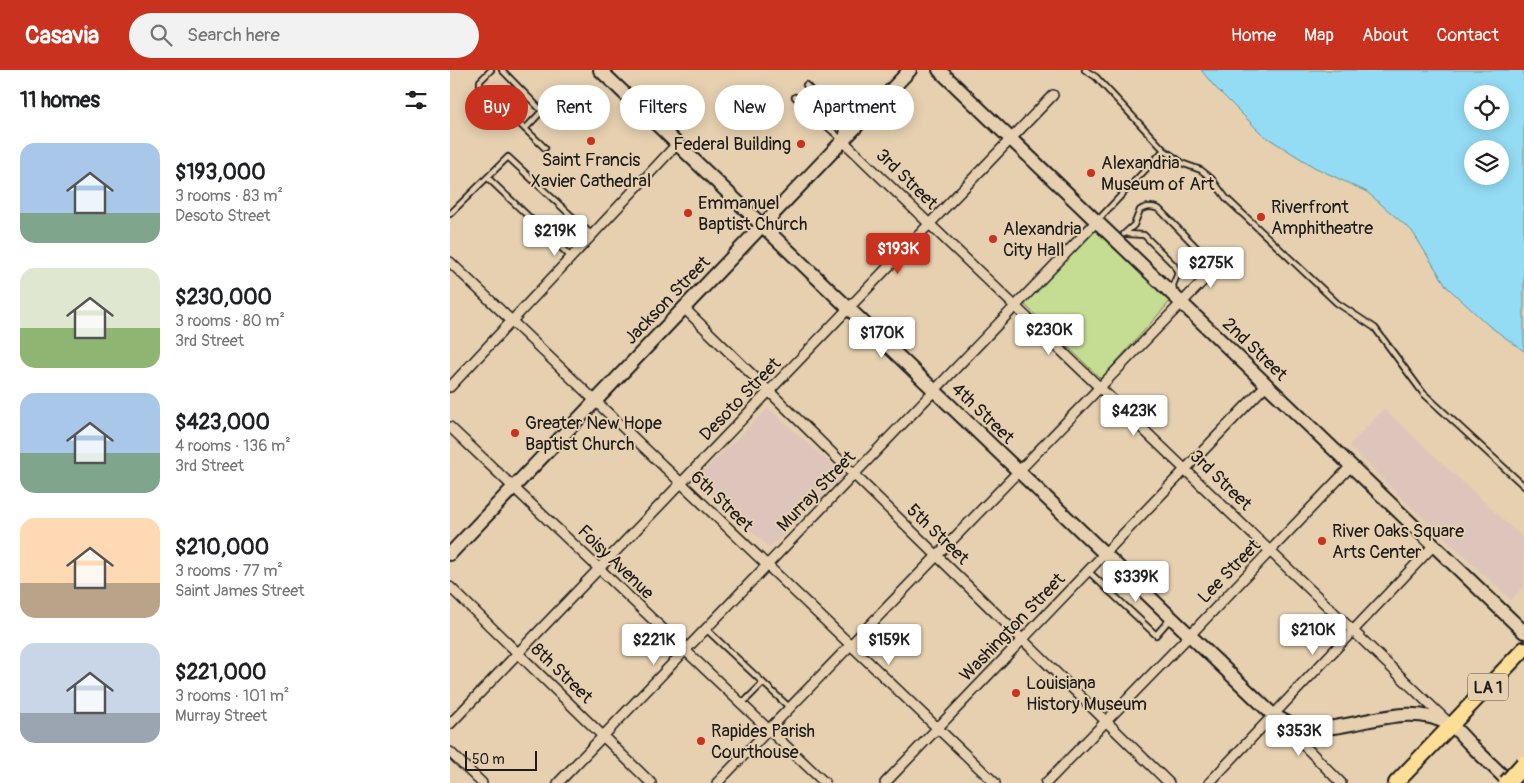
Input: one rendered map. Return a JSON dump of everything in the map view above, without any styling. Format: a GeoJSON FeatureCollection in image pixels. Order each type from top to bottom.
{"type":"FeatureCollection","features":[{"type":"Feature","properties":{"kind":"highway"},"geometry":{"type":"LineString","coordinates":[[1508,783],[1524,764]]}},
{"type":"Feature","properties":{"kind":"main road","name":"4th Street"},"geometry":{"type":"LineString","coordinates":[[600,70],[1273,715]]}},
{"type":"Feature","properties":{"kind":"main road","name":"Jackson Street"},"geometry":{"type":"LineString","coordinates":[[450,554],[910,70]]}},
{"type":"Feature","properties":{"kind":"main road","name":"2nd Street"},"geometry":{"type":"LineString","coordinates":[[939,70],[1524,632]]}},
{"type":"Feature","properties":{"kind":"main road","name":"LA 1"},"geometry":{"type":"LineString","coordinates":[[1396,783],[1524,649]]}},
{"type":"Feature","properties":{"kind":"main road"},"geometry":{"type":"LineString","coordinates":[[1273,715],[1292,725],[1305,728],[1338,726],[1398,716],[1416,715],[1433,717],[1452,725]]}},
{"type":"Feature","properties":{"kind":"main road","name":"3rd Street"},"geometry":{"type":"LineString","coordinates":[[1452,725],[1508,783]]}},
{"type":"Feature","properties":{"kind":"street","name":"Desoto Street"},"geometry":{"type":"LineString","coordinates":[[450,724],[1053,95]]}},
{"type":"Feature","properties":{"kind":"street","name":"3rd Street"},"geometry":{"type":"LineString","coordinates":[[842,140],[1452,725]]}},
{"type":"Feature","properties":{"kind":"street"},"geometry":{"type":"LineString","coordinates":[[450,387],[677,144]]}},
{"type":"Feature","properties":{"kind":"street","name":"Murray Street"},"geometry":{"type":"LineString","coordinates":[[558,783],[1097,222]]}},
{"type":"Feature","properties":{"kind":"street"},"geometry":{"type":"LineString","coordinates":[[717,783],[1224,259]]}},
{"type":"Feature","properties":{"kind":"street","name":"6th Street"},"geometry":{"type":"LineString","coordinates":[[450,262],[994,783]]}},
{"type":"Feature","properties":{"kind":"street","name":"5th Street"},"geometry":{"type":"LineString","coordinates":[[684,308],[1169,783]]}},
{"type":"Feature","properties":{"kind":"street","name":"Washington Street"},"geometry":{"type":"LineString","coordinates":[[885,783],[1266,385]]}},
{"type":"Feature","properties":{"kind":"street","name":"Foisy Avenue"},"geometry":{"type":"LineString","coordinates":[[450,427],[825,783]]}},
{"type":"Feature","properties":{"kind":"street","name":"Lee Street"},"geometry":{"type":"LineString","coordinates":[[1046,783],[1351,466]]}},
{"type":"Feature","properties":{"kind":"street"},"geometry":{"type":"LineString","coordinates":[[1209,783],[1434,545]]}},
{"type":"Feature","properties":{"kind":"street","name":"8th Street"},"geometry":{"type":"LineString","coordinates":[[450,587],[651,783]]}},
{"type":"Feature","properties":{"kind":"street","name":"4th Street"},"geometry":{"type":"LineString","coordinates":[[1273,715],[1341,783]]}},
{"type":"Feature","properties":{"kind":"street"},"geometry":{"type":"LineString","coordinates":[[450,752],[482,783]]}},
{"type":"Feature","properties":{"kind":"lane"},"geometry":{"type":"LineString","coordinates":[[480,85],[480,81],[491,70]]}},
{"type":"Feature","properties":{"kind":"lane"},"geometry":{"type":"LineString","coordinates":[[502,70],[517,85]]}},
{"type":"Feature","properties":{"kind":"lane"},"geometry":{"type":"LineString","coordinates":[[1085,70],[1096,77],[1164,150],[1184,164],[1201,170],[1212,179],[1226,198],[1337,303],[1375,328],[1423,393],[1524,486]]}},
{"type":"Feature","properties":{"kind":"lane"},"geometry":{"type":"LineString","coordinates":[[528,97],[542,111],[528,126]]}},
{"type":"Feature","properties":{"kind":"lane"},"geometry":{"type":"LineString","coordinates":[[526,130],[545,148]]}},
{"type":"Feature","properties":{"kind":"lane"},"geometry":{"type":"LineString","coordinates":[[831,130],[842,140]]}},
{"type":"Feature","properties":{"kind":"lane"},"geometry":{"type":"LineString","coordinates":[[842,140],[843,130]]}},
{"type":"Feature","properties":{"kind":"lane"},"geometry":{"type":"LineString","coordinates":[[1097,222],[1164,150]]}},
{"type":"Feature","properties":{"kind":"lane"},"geometry":{"type":"LineString","coordinates":[[450,214],[508,157],[592,235]]}},
{"type":"Feature","properties":{"kind":"lane"},"geometry":{"type":"LineString","coordinates":[[488,178],[571,257]]}},
{"type":"Feature","properties":{"kind":"lane"},"geometry":{"type":"LineString","coordinates":[[1124,234],[1134,226],[1140,210],[1147,207],[1154,207],[1159,210],[1201,252],[1204,259],[1202,282]]}},
{"type":"Feature","properties":{"kind":"lane"},"geometry":{"type":"LineString","coordinates":[[1111,235],[1136,233],[1144,235],[1174,265],[1178,274],[1173,285],[1174,292],[1181,303]]}},
{"type":"Feature","properties":{"kind":"lane"},"geometry":{"type":"LineString","coordinates":[[1088,572],[1156,634],[1171,618]]}},
{"type":"Feature","properties":{"kind":"lane"},"geometry":{"type":"LineString","coordinates":[[706,629],[790,708]]}},
{"type":"Feature","properties":{"kind":"lane"},"geometry":{"type":"LineString","coordinates":[[742,704],[763,682]]}},
{"type":"Feature","properties":{"kind":"shaded area"},"geometry":{"type":"Polygon","coordinates":[[[768,408],[844,475],[770,548],[694,480],[768,408]]]}},
{"type":"Feature","properties":{"kind":"shaded area"},"geometry":{"type":"Polygon","coordinates":[[[1384,409],[1524,539],[1524,586],[1511,600],[1349,446],[1384,409]]]}},
{"type":"Feature","properties":{"kind":"green space"},"geometry":{"type":"Polygon","coordinates":[[[1097,223],[1173,298],[1101,379],[1022,302],[1097,223]]]}},
{"type":"Feature","properties":{"kind":"water"},"geometry":{"type":"Polygon","coordinates":[[[1201,70],[1524,70],[1524,351],[1488,325],[1447,287],[1412,231],[1367,192],[1314,167],[1263,135],[1214,86],[1201,70]]]}},
{"type":"Feature","properties":{"kind":"place","name":"Saint Francis Xavier Cathedral"},"geometry":{"type":"Point","coordinates":[591,141]}},
{"type":"Feature","properties":{"kind":"place","name":"Federal Building"},"geometry":{"type":"Point","coordinates":[801,144]}},
{"type":"Feature","properties":{"kind":"place","name":"Alexandria Museum of Art"},"geometry":{"type":"Point","coordinates":[1091,173]}},
{"type":"Feature","properties":{"kind":"place","name":"Emmanuel Baptist Church"},"geometry":{"type":"Point","coordinates":[688,213]}},
{"type":"Feature","properties":{"kind":"place","name":"Riverfront Amphitheatre"},"geometry":{"type":"Point","coordinates":[1261,217]}},
{"type":"Feature","properties":{"kind":"place","name":"Alexandria City Hall"},"geometry":{"type":"Point","coordinates":[993,239]}},
{"type":"Feature","properties":{"kind":"place","name":"Greater New Hope Baptist Church"},"geometry":{"type":"Point","coordinates":[515,433]}},
{"type":"Feature","properties":{"kind":"place","name":"River Oaks Square Arts Center"},"geometry":{"type":"Point","coordinates":[1322,541]}},
{"type":"Feature","properties":{"kind":"place","name":"Louisiana History Museum"},"geometry":{"type":"Point","coordinates":[1016,693]}},
{"type":"Feature","properties":{"kind":"place","name":"Rapides Parish Courthouse"},"geometry":{"type":"Point","coordinates":[701,741]}}]}
